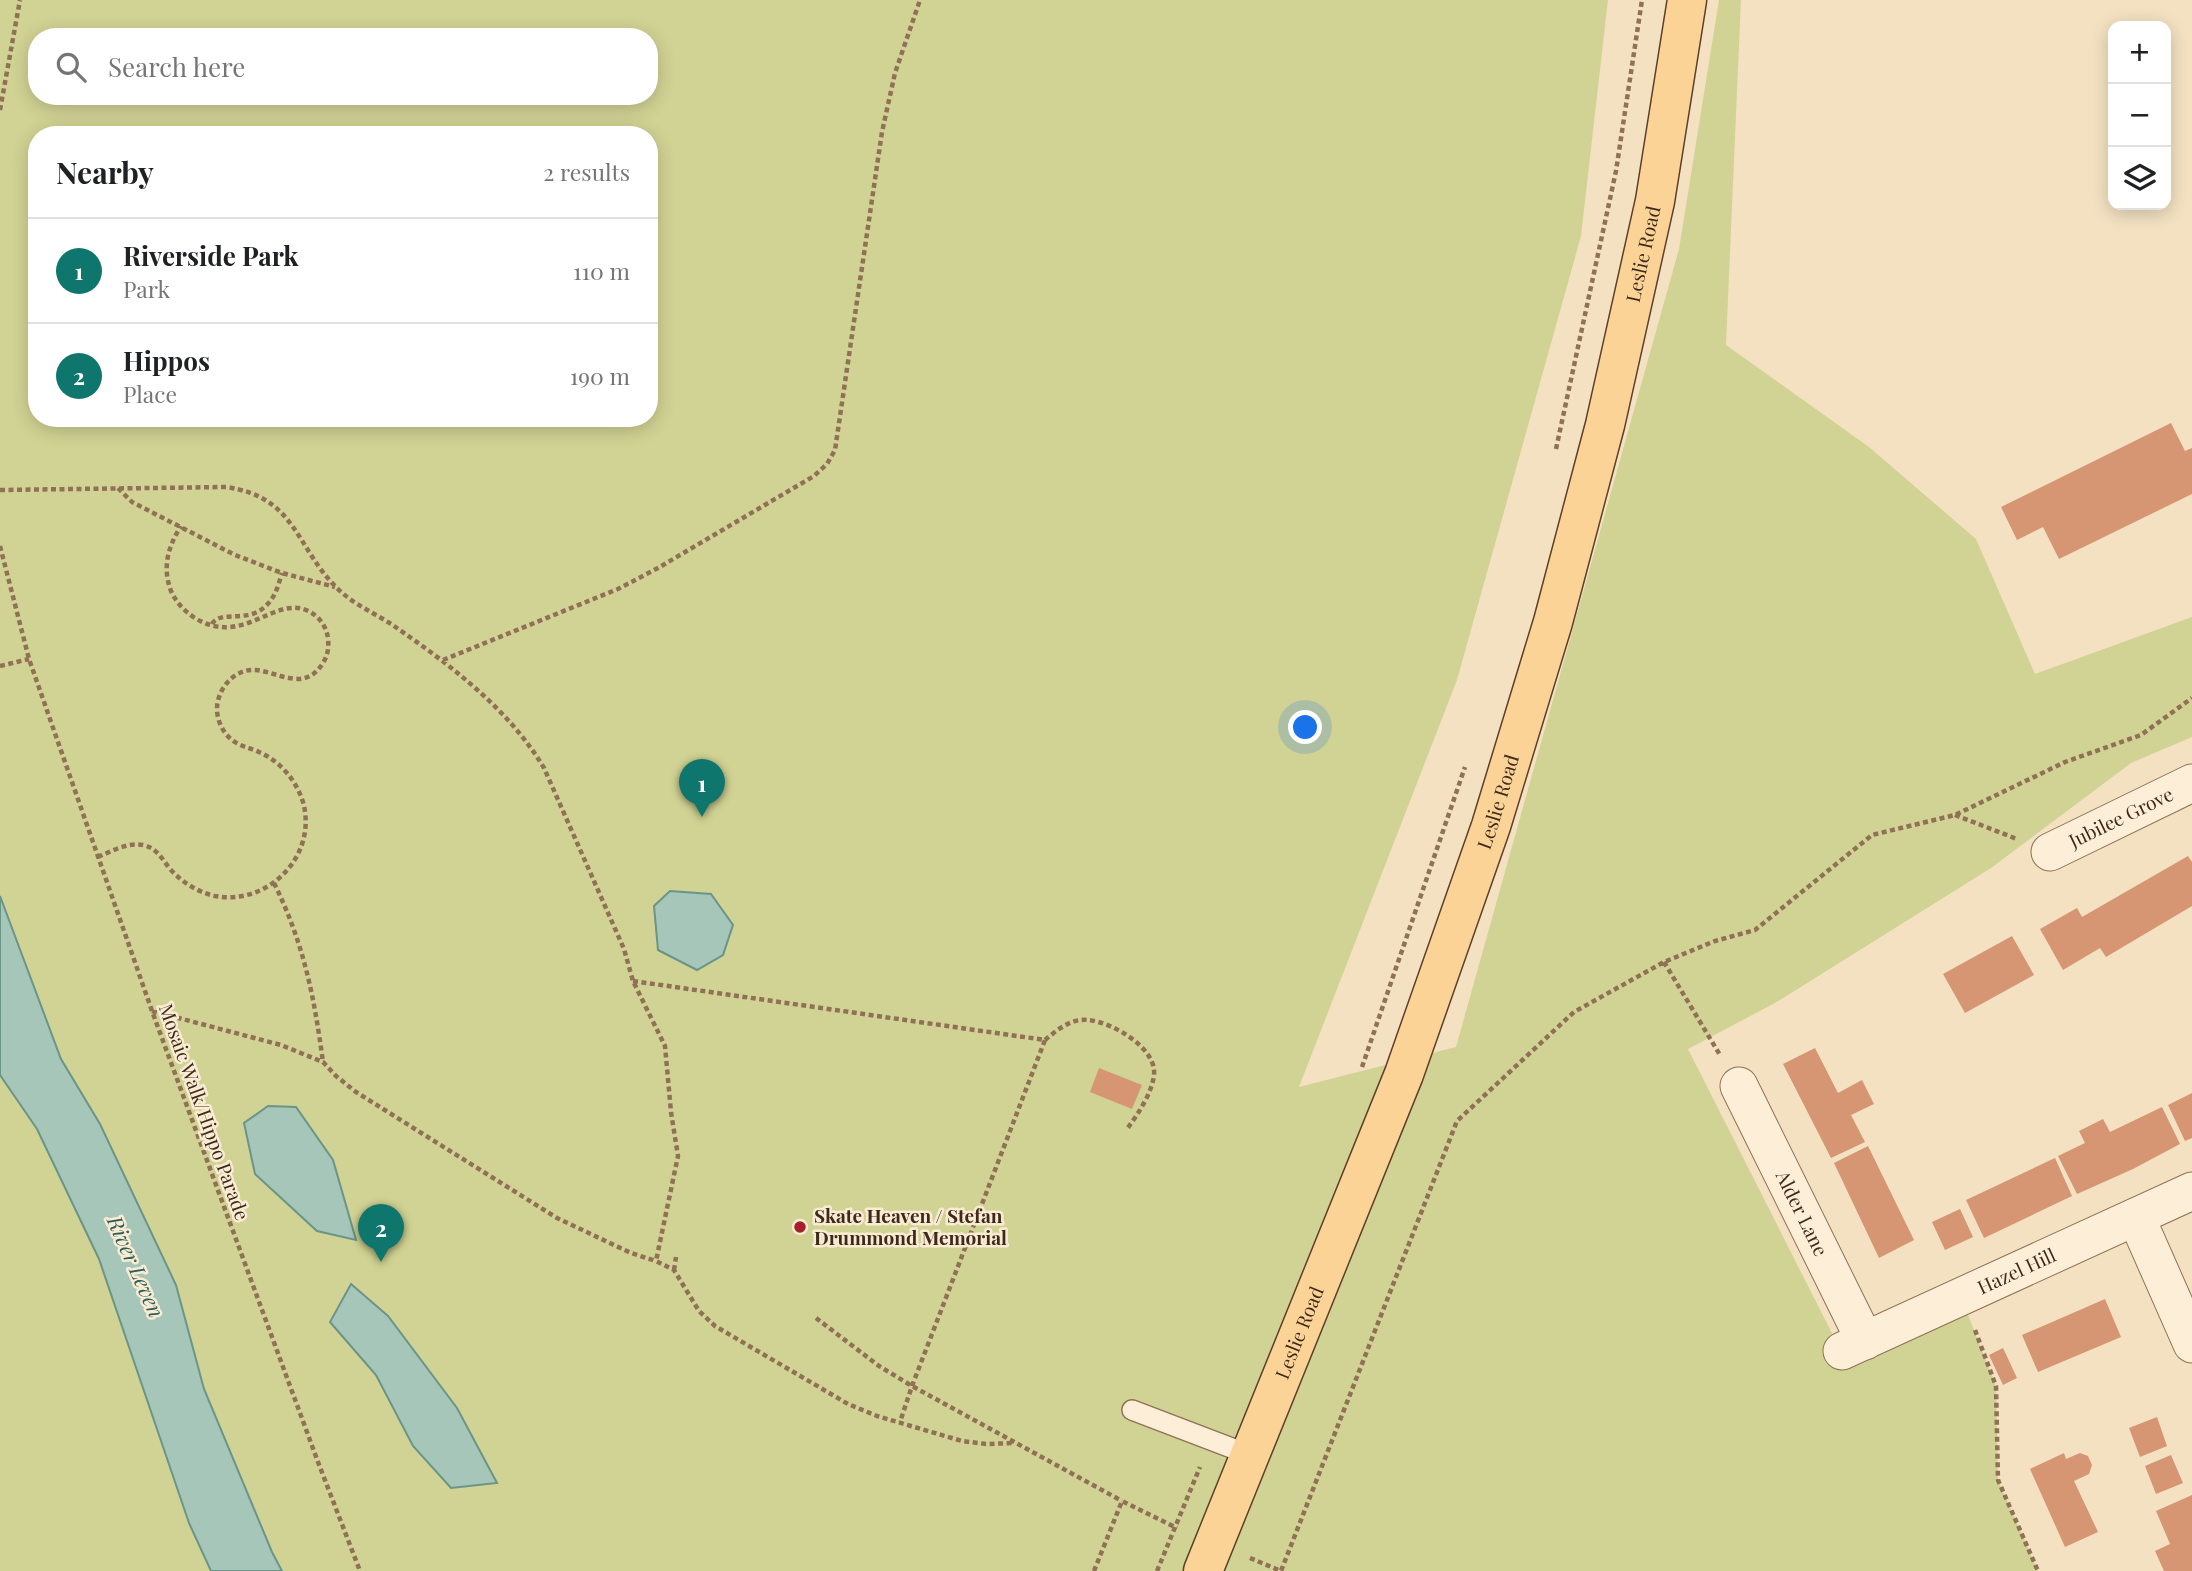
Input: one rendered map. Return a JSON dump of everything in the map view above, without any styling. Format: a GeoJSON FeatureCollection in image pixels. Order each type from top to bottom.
{"type":"FeatureCollection","features":[{"type":"Feature","properties":{"kind":"main road","name":"Leslie Road"},"geometry":{"type":"LineString","coordinates":[[1203,1571],[1404,1074],[1491,826],[1553,622],[1605,425],[1655,201],[1687,0]]}},
{"type":"Feature","properties":{"kind":"street","name":"Jubilee Grove"},"geometry":{"type":"LineString","coordinates":[[2050,852],[2192,783]]}},
{"type":"Feature","properties":{"kind":"street","name":"Alder Lane"},"geometry":{"type":"LineString","coordinates":[[1739,1086],[1853,1346]]}},
{"type":"Feature","properties":{"kind":"street","name":"Hazel Hill"},"geometry":{"type":"LineString","coordinates":[[1853,1346],[2192,1191]]}},
{"type":"Feature","properties":{"kind":"street"},"geometry":{"type":"LineString","coordinates":[[2136,1217],[2192,1343]]}},
{"type":"Feature","properties":{"kind":"lane"},"geometry":{"type":"LineString","coordinates":[[1132,1410],[1250,1455]]}},
{"type":"Feature","properties":{"kind":"path"},"geometry":{"type":"LineString","coordinates":[[0,110],[20,0]]}},
{"type":"Feature","properties":{"kind":"path"},"geometry":{"type":"LineString","coordinates":[[443,660],[618,589],[814,476],[827,464],[835,450],[883,132],[895,74],[920,0]]}},
{"type":"Feature","properties":{"kind":"path"},"geometry":{"type":"LineString","coordinates":[[1554,455],[1616,171],[1642,0]]}},
{"type":"Feature","properties":{"kind":"path"},"geometry":{"type":"LineString","coordinates":[[0,490],[226,486],[246,489],[277,508],[336,588]]}},
{"type":"Feature","properties":{"kind":"path"},"geometry":{"type":"LineString","coordinates":[[118,488],[132,502],[234,555],[282,573],[336,588],[443,660],[530,745],[544,768],[624,949],[633,981],[665,1046],[678,1156],[656,1261]]}},
{"type":"Feature","properties":{"kind":"path"},"geometry":{"type":"LineString","coordinates":[[98,857],[127,845],[146,845],[155,850],[187,884],[212,895],[238,898],[274,883],[292,865],[303,841],[305,815],[298,789],[284,769],[266,755],[228,737],[220,725],[217,705],[223,687],[233,677],[244,672],[257,670],[287,679],[300,679],[311,675],[327,657],[329,645],[323,623],[315,614],[292,607],[242,625],[222,627],[202,622],[186,612],[174,597],[167,580],[166,561],[171,543],[181,526]]}},
{"type":"Feature","properties":{"kind":"path","name":"Mosaic Walk/Hippo Parade"},"geometry":{"type":"LineString","coordinates":[[0,546],[29,659],[152,1011],[360,1571]]}},
{"type":"Feature","properties":{"kind":"path"},"geometry":{"type":"LineString","coordinates":[[212,624],[221,616],[244,617],[266,606],[276,591],[282,573]]}},
{"type":"Feature","properties":{"kind":"path"},"geometry":{"type":"LineString","coordinates":[[0,666],[29,659]]}},
{"type":"Feature","properties":{"kind":"path"},"geometry":{"type":"LineString","coordinates":[[1280,1571],[1457,1121],[1574,1012],[1664,962],[1715,941],[1755,930],[1872,835],[1955,815],[2065,762],[2141,735],[2192,698]]}},
{"type":"Feature","properties":{"kind":"path"},"geometry":{"type":"LineString","coordinates":[[1361,1070],[1465,767]]}},
{"type":"Feature","properties":{"kind":"path"},"geometry":{"type":"LineString","coordinates":[[1955,815],[2050,852]]}},
{"type":"Feature","properties":{"kind":"path"},"geometry":{"type":"LineString","coordinates":[[274,883],[291,919],[304,957],[314,997],[323,1062]]}},
{"type":"Feature","properties":{"kind":"path"},"geometry":{"type":"LineString","coordinates":[[1664,962],[1739,1086]]}},
{"type":"Feature","properties":{"kind":"path"},"geometry":{"type":"LineString","coordinates":[[633,981],[1045,1040]]}},
{"type":"Feature","properties":{"kind":"path"},"geometry":{"type":"LineString","coordinates":[[152,1011],[281,1045],[323,1062],[356,1091],[557,1218],[674,1270],[699,1311],[715,1326],[848,1404],[962,1441],[1015,1443]]}},
{"type":"Feature","properties":{"kind":"path"},"geometry":{"type":"LineString","coordinates":[[900,1422],[1045,1040],[1072,1022],[1089,1020],[1128,1035],[1145,1049],[1153,1063],[1154,1076],[1139,1113],[1127,1129]]}},
{"type":"Feature","properties":{"kind":"path"},"geometry":{"type":"LineString","coordinates":[[674,1270],[676,1257]]}},
{"type":"Feature","properties":{"kind":"path"},"geometry":{"type":"LineString","coordinates":[[1961,1297],[1996,1386],[1998,1480],[2038,1571]]}},
{"type":"Feature","properties":{"kind":"path"},"geometry":{"type":"LineString","coordinates":[[816,1318],[879,1366],[912,1386],[1175,1528]]}},
{"type":"Feature","properties":{"kind":"path"},"geometry":{"type":"LineString","coordinates":[[1157,1571],[1211,1440]]}},
{"type":"Feature","properties":{"kind":"path"},"geometry":{"type":"LineString","coordinates":[[1094,1571],[1122,1501]]}},
{"type":"Feature","properties":{"kind":"green space"},"geometry":{"type":"Polygon","coordinates":[[[0,0],[1608,0],[1581,236],[1457,680],[1299,1087],[1456,1047],[1679,249],[1719,0],[1741,0],[1726,345],[1869,447],[1976,539],[2035,674],[2192,617],[2192,737],[2131,763],[1991,868],[1775,1003],[1688,1049],[1841,1351],[1961,1297],[1996,1386],[1998,1480],[2038,1571],[0,1571],[0,0]]]}},
{"type":"Feature","properties":{"kind":"water"},"geometry":{"type":"Polygon","coordinates":[[[670,891],[711,894],[733,925],[723,955],[697,970],[658,950],[654,906],[670,891]]]}},
{"type":"Feature","properties":{"kind":"water","name":"River Leven"},"geometry":{"type":"Polygon","coordinates":[[[0,896],[61,1059],[100,1124],[176,1285],[204,1389],[282,1571],[211,1571],[189,1523],[99,1259],[37,1129],[0,1075],[0,896]]]}},
{"type":"Feature","properties":{"kind":"water"},"geometry":{"type":"Polygon","coordinates":[[[268,1106],[296,1107],[333,1160],[356,1240],[317,1231],[255,1174],[244,1123],[268,1106]]]}},
{"type":"Feature","properties":{"kind":"water"},"geometry":{"type":"Polygon","coordinates":[[[351,1284],[388,1316],[457,1408],[497,1483],[451,1488],[413,1446],[376,1375],[330,1322],[351,1284]]]}},
{"type":"Feature","properties":{"kind":"building"},"geometry":{"type":"Polygon","coordinates":[[[2171,423],[2185,451],[2192,448],[2192,494],[2059,559],[2043,527],[2017,540],[2001,507],[2171,423]]]}},
{"type":"Feature","properties":{"kind":"building"},"geometry":{"type":"Polygon","coordinates":[[[2188,856],[2192,862],[2192,906],[2106,957],[2100,948],[2063,970],[2040,929],[2077,908],[2082,917],[2188,856]]]}},
{"type":"Feature","properties":{"kind":"building"},"geometry":{"type":"Polygon","coordinates":[[[2012,936],[2034,975],[1965,1013],[1943,974],[2012,936]]]}},
{"type":"Feature","properties":{"kind":"building"},"geometry":{"type":"Polygon","coordinates":[[[1815,1048],[1838,1093],[1862,1080],[1874,1104],[1851,1115],[1865,1142],[1831,1158],[1783,1064],[1815,1048]]]}},
{"type":"Feature","properties":{"kind":"building"},"geometry":{"type":"Polygon","coordinates":[[[1099,1068],[1142,1085],[1132,1109],[1090,1092],[1099,1068]]]}},
{"type":"Feature","properties":{"kind":"building"},"geometry":{"type":"Polygon","coordinates":[[[2192,1093],[2192,1138],[2185,1141],[2168,1105],[2192,1093]]]}},
{"type":"Feature","properties":{"kind":"building"},"geometry":{"type":"Polygon","coordinates":[[[2162,1107],[2180,1144],[2077,1194],[2058,1156],[2085,1143],[2079,1131],[2103,1119],[2110,1132],[2162,1107]]]}},
{"type":"Feature","properties":{"kind":"building"},"geometry":{"type":"Polygon","coordinates":[[[1868,1146],[1914,1240],[1879,1258],[1834,1163],[1868,1146]]]}},
{"type":"Feature","properties":{"kind":"building"},"geometry":{"type":"Polygon","coordinates":[[[2055,1158],[2072,1196],[1984,1238],[1966,1200],[2055,1158]]]}},
{"type":"Feature","properties":{"kind":"building"},"geometry":{"type":"Polygon","coordinates":[[[1960,1209],[1973,1237],[1945,1250],[1932,1222],[1960,1209]]]}},
{"type":"Feature","properties":{"kind":"building"},"geometry":{"type":"Polygon","coordinates":[[[2105,1299],[2121,1337],[2038,1372],[2022,1335],[2105,1299]]]}},
{"type":"Feature","properties":{"kind":"building"},"geometry":{"type":"Polygon","coordinates":[[[2003,1348],[2017,1378],[2003,1385],[1989,1355],[2003,1348]]]}},
{"type":"Feature","properties":{"kind":"building"},"geometry":{"type":"Polygon","coordinates":[[[2157,1417],[2167,1446],[2140,1457],[2129,1428],[2157,1417]]]}},
{"type":"Feature","properties":{"kind":"building"},"geometry":{"type":"Polygon","coordinates":[[[2064,1453],[2066,1459],[2080,1453],[2088,1456],[2092,1465],[2089,1474],[2074,1481],[2098,1532],[2065,1547],[2030,1469],[2064,1453]]]}},
{"type":"Feature","properties":{"kind":"building"},"geometry":{"type":"Polygon","coordinates":[[[2171,1455],[2183,1483],[2156,1494],[2145,1466],[2171,1455]]]}},
{"type":"Feature","properties":{"kind":"building"},"geometry":{"type":"Polygon","coordinates":[[[2192,1495],[2192,1571],[2164,1571],[2155,1551],[2170,1544],[2156,1511],[2192,1495]]]}},
{"type":"Feature","properties":{"kind":"place","name":"Riverside Park"},"geometry":{"type":"Point","coordinates":[702,817]}},
{"type":"Feature","properties":{"kind":"place","name":"Skate Heaven / Stefan Drummond Memorial"},"geometry":{"type":"Point","coordinates":[800,1227]}},
{"type":"Feature","properties":{"kind":"place","name":"Hippos"},"geometry":{"type":"Point","coordinates":[381,1262]}}]}
